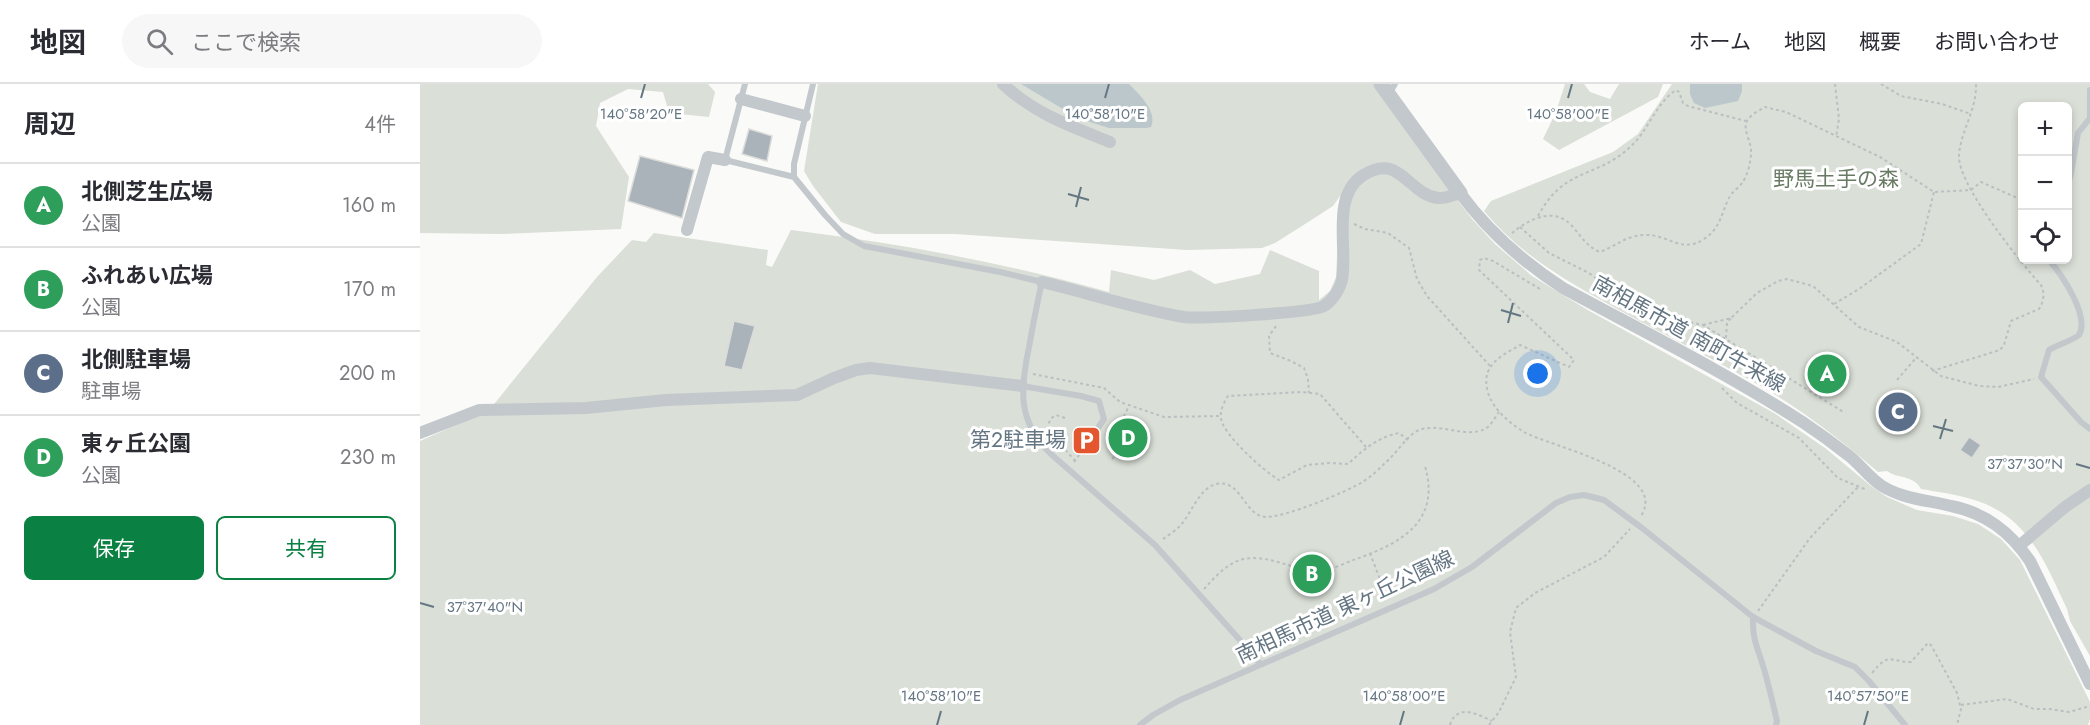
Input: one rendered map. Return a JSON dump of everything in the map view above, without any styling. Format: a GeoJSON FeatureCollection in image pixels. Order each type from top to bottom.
{"type":"FeatureCollection","features":[{"type":"Feature","properties":{"kind":"street"},"geometry":{"type":"LineString","coordinates":[[1003,84],[1022,101],[1055,120],[1110,142]]}},
{"type":"Feature","properties":{"kind":"street","name":"南相馬市道 南町牛来線"},"geometry":{"type":"LineString","coordinates":[[1388,88],[1477,216],[1530,265],[1563,288],[1748,388],[1796,418],[1849,455],[1878,483],[1896,493],[1917,500],[1952,506],[1984,516],[2003,529],[2030,561],[2090,684]]}},
{"type":"Feature","properties":{"kind":"street"},"geometry":{"type":"LineString","coordinates":[[741,99],[805,116]]}},
{"type":"Feature","properties":{"kind":"street"},"geometry":{"type":"LineString","coordinates":[[687,230],[708,157],[725,160]]}},
{"type":"Feature","properties":{"kind":"street"},"geometry":{"type":"LineString","coordinates":[[1042,282],[1186,317],[1285,313],[1323,307],[1335,295],[1342,280],[1346,197],[1362,176],[1383,168],[1401,173],[1427,195],[1438,198],[1460,193]]}},
{"type":"Feature","properties":{"kind":"street"},"geometry":{"type":"LineString","coordinates":[[420,434],[479,410],[586,408],[666,400],[797,395],[834,378],[856,370],[870,368],[1022,386]]}},
{"type":"Feature","properties":{"kind":"street"},"geometry":{"type":"LineString","coordinates":[[2019,546],[2065,507],[2090,490]]}},
{"type":"Feature","properties":{"kind":"lane"},"geometry":{"type":"LineString","coordinates":[[746,84],[725,160],[794,177],[843,234],[864,246],[1042,282],[1022,386],[1024,409],[1032,431],[1041,444],[1155,545],[1260,664]]}},
{"type":"Feature","properties":{"kind":"lane"},"geometry":{"type":"LineString","coordinates":[[794,177],[794,164],[813,84]]}},
{"type":"Feature","properties":{"kind":"lane"},"geometry":{"type":"LineString","coordinates":[[2072,167],[2078,133],[2090,118],[2090,90]]}},
{"type":"Feature","properties":{"kind":"lane"},"geometry":{"type":"LineString","coordinates":[[2052,264],[2079,297],[2087,318],[2083,332],[2049,350],[2041,377],[2090,429]]}},
{"type":"Feature","properties":{"kind":"lane"},"geometry":{"type":"LineString","coordinates":[[1022,386],[1099,401],[1104,419],[1090,440]]}},
{"type":"Feature","properties":{"kind":"lane","name":"南相馬市道 東ヶ丘公園線"},"geometry":{"type":"LineString","coordinates":[[1140,725],[1180,700],[1434,589],[1472,567],[1556,502],[1584,495],[1604,500],[1753,617],[1816,651],[1855,667],[1868,679],[1905,725]]}},
{"type":"Feature","properties":{"kind":"lane"},"geometry":{"type":"LineString","coordinates":[[1753,617],[1752,633],[1763,665],[1777,721],[1776,725]]}},
{"type":"Feature","properties":{"kind":"path"},"geometry":{"type":"LineString","coordinates":[[1835,84],[1839,119],[1836,137]]}},
{"type":"Feature","properties":{"kind":"path"},"geometry":{"type":"LineString","coordinates":[[1881,84],[1901,96],[1942,104],[1972,114]]}},
{"type":"Feature","properties":{"kind":"path"},"geometry":{"type":"LineString","coordinates":[[1932,371],[2000,350],[2004,345],[2011,321],[2039,309],[2044,298],[2041,285],[2016,256],[1963,175],[1959,153],[1977,95],[1976,84]]}},
{"type":"Feature","properties":{"kind":"path"},"geometry":{"type":"LineString","coordinates":[[1503,242],[1520,227],[1538,216],[1544,205],[1565,183],[1616,158],[1635,143],[1663,103],[1676,90],[1683,103],[1688,106],[1746,121]]}},
{"type":"Feature","properties":{"kind":"path"},"geometry":{"type":"LineString","coordinates":[[1538,216],[1561,218],[1572,226],[1588,245],[1600,252],[1621,240],[1635,236],[1650,235],[1688,246],[1697,243],[1716,229],[1731,194],[1745,177],[1752,149],[1745,126],[1746,121],[1766,107],[1774,108],[1892,164],[1934,192],[1971,190],[1981,182],[2018,198]]}},
{"type":"Feature","properties":{"kind":"path"},"geometry":{"type":"LineString","coordinates":[[1834,304],[1921,244],[1934,192]]}},
{"type":"Feature","properties":{"kind":"path"},"geometry":{"type":"LineString","coordinates":[[1343,222],[1388,233],[1409,248],[1417,279],[1427,296],[1490,366]]}},
{"type":"Feature","properties":{"kind":"path"},"geometry":{"type":"LineString","coordinates":[[1520,227],[1549,253],[1589,273],[1639,306],[1656,315],[1703,325],[1836,410],[1845,413]]}},
{"type":"Feature","properties":{"kind":"path"},"geometry":{"type":"LineString","coordinates":[[1489,725],[1499,712],[1516,677],[1510,632],[1516,608],[1534,592],[1604,557],[1645,510],[1645,496],[1622,471],[1526,433],[1499,412],[1489,397],[1486,382],[1490,366],[1495,359],[1520,345],[1569,366],[1574,360],[1479,270],[1480,260],[1484,258],[1493,261],[1543,290]]}},
{"type":"Feature","properties":{"kind":"path"},"geometry":{"type":"LineString","coordinates":[[1726,338],[1727,323],[1731,318],[1757,293],[1778,281],[1787,279],[1813,286],[1859,327],[1888,338],[1941,376],[1979,386],[1998,387],[2041,377]]}},
{"type":"Feature","properties":{"kind":"path"},"geometry":{"type":"LineString","coordinates":[[1285,313],[1283,322],[1275,326],[1269,336],[1270,353],[1304,368],[1309,393]]}},
{"type":"Feature","properties":{"kind":"path"},"geometry":{"type":"LineString","coordinates":[[1703,325],[1731,318]]}},
{"type":"Feature","properties":{"kind":"path"},"geometry":{"type":"LineString","coordinates":[[1897,380],[1916,358]]}},
{"type":"Feature","properties":{"kind":"path"},"geometry":{"type":"LineString","coordinates":[[1024,372],[1104,387],[1120,402],[1164,417],[1221,416]]}},
{"type":"Feature","properties":{"kind":"path"},"geometry":{"type":"LineString","coordinates":[[1721,387],[1729,398],[1798,438],[1838,478],[1869,490],[1878,483]]}},
{"type":"Feature","properties":{"kind":"path"},"geometry":{"type":"LineString","coordinates":[[1366,447],[1320,394],[1228,396],[1223,404],[1221,416],[1224,428],[1265,472],[1279,480],[1307,465],[1348,464],[1366,447],[1388,435],[1399,433],[1408,440]]}},
{"type":"Feature","properties":{"kind":"path"},"geometry":{"type":"LineString","coordinates":[[1112,459],[1122,447],[1118,428],[1129,406]]}},
{"type":"Feature","properties":{"kind":"path"},"geometry":{"type":"LineString","coordinates":[[1155,545],[1181,525],[1203,493],[1213,484],[1223,483],[1233,487],[1253,512],[1264,517],[1282,515],[1364,481],[1416,431],[1428,428],[1478,431],[1487,428],[1499,412]]}},
{"type":"Feature","properties":{"kind":"path"},"geometry":{"type":"LineString","coordinates":[[1065,418],[1056,414],[1053,416],[1048,423],[1048,430],[1089,477],[1086,485]]}},
{"type":"Feature","properties":{"kind":"path"},"geometry":{"type":"LineString","coordinates":[[1198,595],[1219,572],[1243,559],[1268,559],[1301,568],[1322,570],[1393,544],[1421,521],[1429,496],[1425,466]]}},
{"type":"Feature","properties":{"kind":"path"},"geometry":{"type":"LineString","coordinates":[[1753,617],[1810,538],[1857,487]]}},
{"type":"Feature","properties":{"kind":"path"},"geometry":{"type":"LineString","coordinates":[[1370,553],[1393,607]]}},
{"type":"Feature","properties":{"kind":"path"},"geometry":{"type":"LineString","coordinates":[[1868,679],[1886,659],[1911,662],[1928,643],[1952,684],[1961,705],[1957,725]]}},
{"type":"Feature","properties":{"kind":"path"},"geometry":{"type":"LineString","coordinates":[[1961,705],[2007,699],[2034,709],[2069,712],[2090,706]]}},
{"type":"Feature","properties":{"kind":"path"},"geometry":{"type":"LineString","coordinates":[[1450,725],[1458,713],[1467,711],[1492,722]]}},
{"type":"Feature","properties":{"kind":"green space"},"geometry":{"type":"Polygon","coordinates":[[[420,84],[708,84],[715,92],[709,117],[669,113],[663,92],[628,89],[600,103],[596,126],[629,177],[621,229],[501,234],[420,233],[420,84]]]}},
{"type":"Feature","properties":{"kind":"green space"},"geometry":{"type":"Polygon","coordinates":[[[818,84],[1378,84],[1443,181],[1472,219],[1495,244],[1532,276],[1586,309],[1774,413],[1825,448],[1887,497],[1917,510],[1953,516],[1978,524],[2001,539],[2020,560],[2090,702],[2088,725],[420,725],[420,441],[481,414],[486,414],[597,277],[632,240],[646,242],[654,233],[768,250],[766,265],[772,267],[791,230],[951,255],[1109,292],[1111,270],[1154,280],[1190,270],[1215,284],[1260,274],[1270,250],[1319,271],[1319,300],[1330,291],[1336,277],[1340,196],[1333,206],[1275,243],[1262,248],[1187,250],[955,234],[875,234],[841,222],[804,171],[818,84]]]}},
{"type":"Feature","properties":{"kind":"green space"},"geometry":{"type":"Polygon","coordinates":[[[1565,84],[1584,84],[1590,92],[1610,99],[1619,84],[1663,84],[1658,97],[1559,150],[1543,139],[1556,112],[1565,84]]]}},
{"type":"Feature","properties":{"kind":"green space","name":"野馬土手の森"},"geometry":{"type":"Polygon","coordinates":[[[1672,84],[2090,84],[2090,656],[2070,621],[2067,609],[2042,558],[2021,528],[2007,516],[1991,506],[1971,499],[1921,489],[1910,479],[1887,471],[1878,472],[1823,427],[1779,397],[1601,300],[1547,267],[1513,241],[1484,211],[1491,201],[1613,152],[1638,134],[1672,84]]]}},
{"type":"Feature","properties":{"kind":"shaded area"},"geometry":{"type":"Polygon","coordinates":[[[1021,84],[1129,84],[1150,109],[1151,127],[1109,128],[1090,122],[1073,115],[1021,84]]]}},
{"type":"Feature","properties":{"kind":"shaded area"},"geometry":{"type":"Polygon","coordinates":[[[1690,84],[1742,84],[1742,91],[1738,101],[1705,108],[1694,103],[1690,94],[1690,84]]]}},
{"type":"Feature","properties":{"kind":"building"},"geometry":{"type":"Polygon","coordinates":[[[749,129],[772,136],[767,161],[742,154],[749,129]]]}},
{"type":"Feature","properties":{"kind":"building"},"geometry":{"type":"Polygon","coordinates":[[[640,156],[694,170],[682,218],[628,201],[640,156]]]}},
{"type":"Feature","properties":{"kind":"building"},"geometry":{"type":"Polygon","coordinates":[[[734,321],[755,326],[742,370],[724,366],[734,321]]]}},
{"type":"Feature","properties":{"kind":"building"},"geometry":{"type":"Polygon","coordinates":[[[1969,437],[1981,445],[1972,458],[1960,450],[1969,437]]]}},
{"type":"Feature","properties":{"kind":"place","name":"北側芝生広場"},"geometry":{"type":"Point","coordinates":[1827,374]}},
{"type":"Feature","properties":{"kind":"place","name":"北側駐車場"},"geometry":{"type":"Point","coordinates":[1898,412]}},
{"type":"Feature","properties":{"kind":"place","name":"東ヶ丘公園"},"geometry":{"type":"Point","coordinates":[1128,438]}},
{"type":"Feature","properties":{"kind":"place","name":"第2駐車場"},"geometry":{"type":"Point","coordinates":[1087,440]}},
{"type":"Feature","properties":{"kind":"place","name":"ふれあい広場"},"geometry":{"type":"Point","coordinates":[1312,574]}}]}
